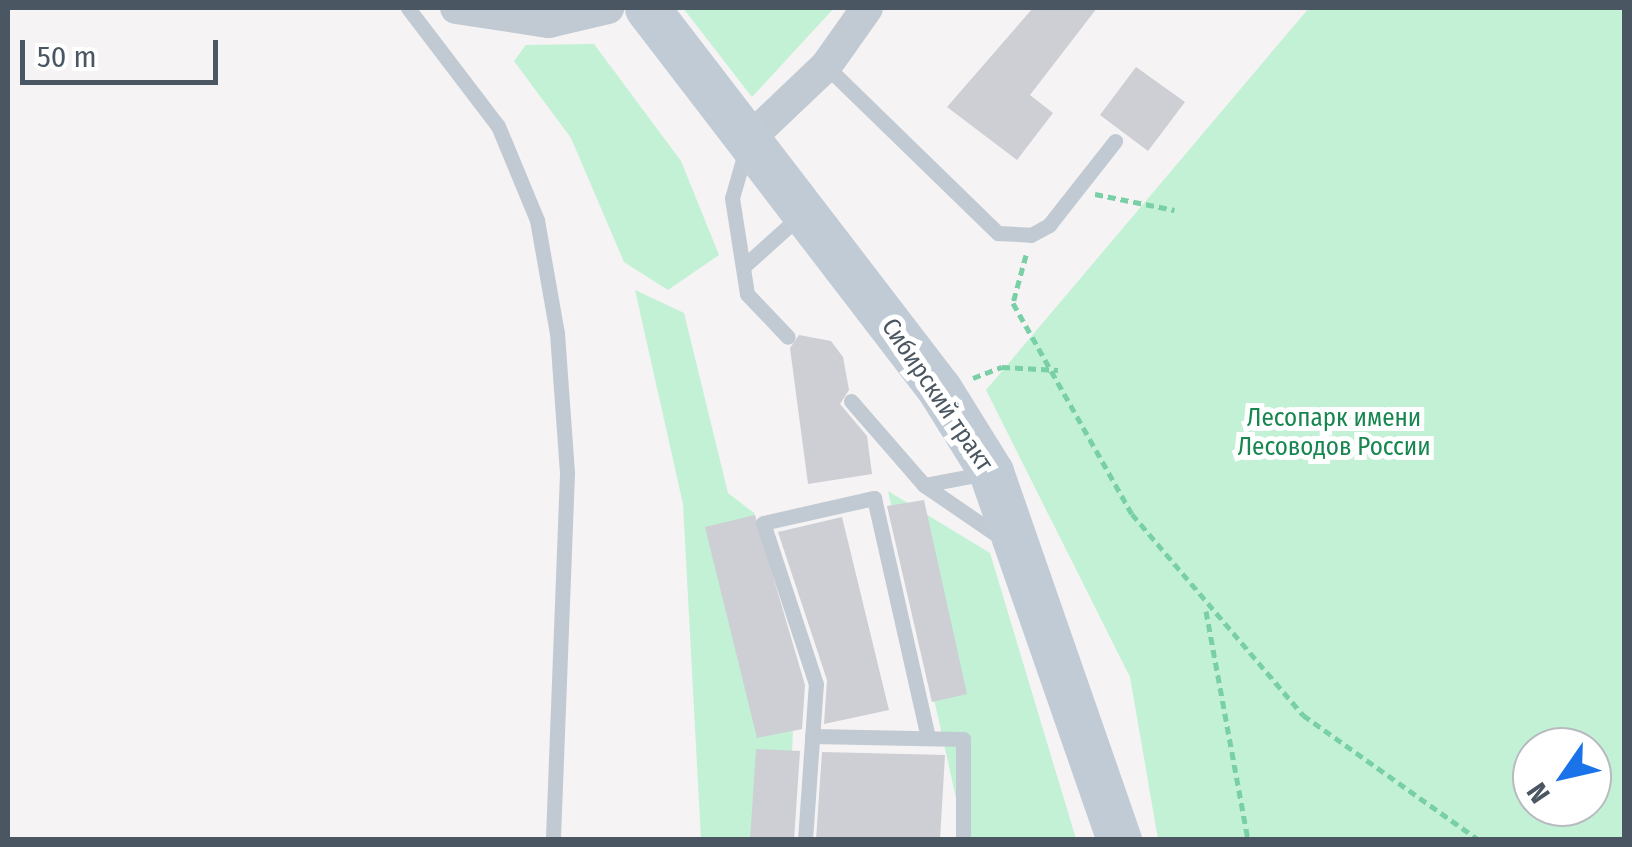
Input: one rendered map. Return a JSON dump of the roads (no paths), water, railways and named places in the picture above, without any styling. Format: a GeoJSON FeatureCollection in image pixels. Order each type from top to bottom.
{"type":"FeatureCollection","features":[{"type":"Feature","properties":{"kind":"main road","name":"Сибирский тракт"},"geometry":{"type":"LineString","coordinates":[[647,8],[940,390],[991,472],[1026,553],[1119,840]]}},
{"type":"Feature","properties":{"kind":"street"},"geometry":{"type":"LineString","coordinates":[[456,8],[549,22],[608,8]]}},
{"type":"Feature","properties":{"kind":"street"},"geometry":{"type":"LineString","coordinates":[[748,140],[826,66],[867,8]]}},
{"type":"Feature","properties":{"kind":"lane"},"geometry":{"type":"LineString","coordinates":[[408,8],[498,126],[540,238],[567,473],[553,840]]}},
{"type":"Feature","properties":{"kind":"lane"},"geometry":{"type":"LineString","coordinates":[[826,66],[998,234],[1032,235],[1082,188],[1115,140]]}},
{"type":"Feature","properties":{"kind":"lane"},"geometry":{"type":"LineString","coordinates":[[748,140],[732,198],[747,294],[788,337]]}},
{"type":"Feature","properties":{"kind":"lane"},"geometry":{"type":"LineString","coordinates":[[743,267],[804,213]]}},
{"type":"Feature","properties":{"kind":"lane"},"geometry":{"type":"LineString","coordinates":[[851,401],[924,484],[1026,553]]}},
{"type":"Feature","properties":{"kind":"lane"},"geometry":{"type":"LineString","coordinates":[[924,484],[991,472]]}},
{"type":"Feature","properties":{"kind":"lane"},"geometry":{"type":"LineString","coordinates":[[805,840],[816,684],[763,523],[874,498],[928,737]]}},
{"type":"Feature","properties":{"kind":"lane"},"geometry":{"type":"LineString","coordinates":[[812,736],[963,738],[962,840]]}},
{"type":"Feature","properties":{"kind":"park label","name":"Лесопарк имени Лесоводов России"},"geometry":{"type":"Point","coordinates":[1334,434]}}]}
